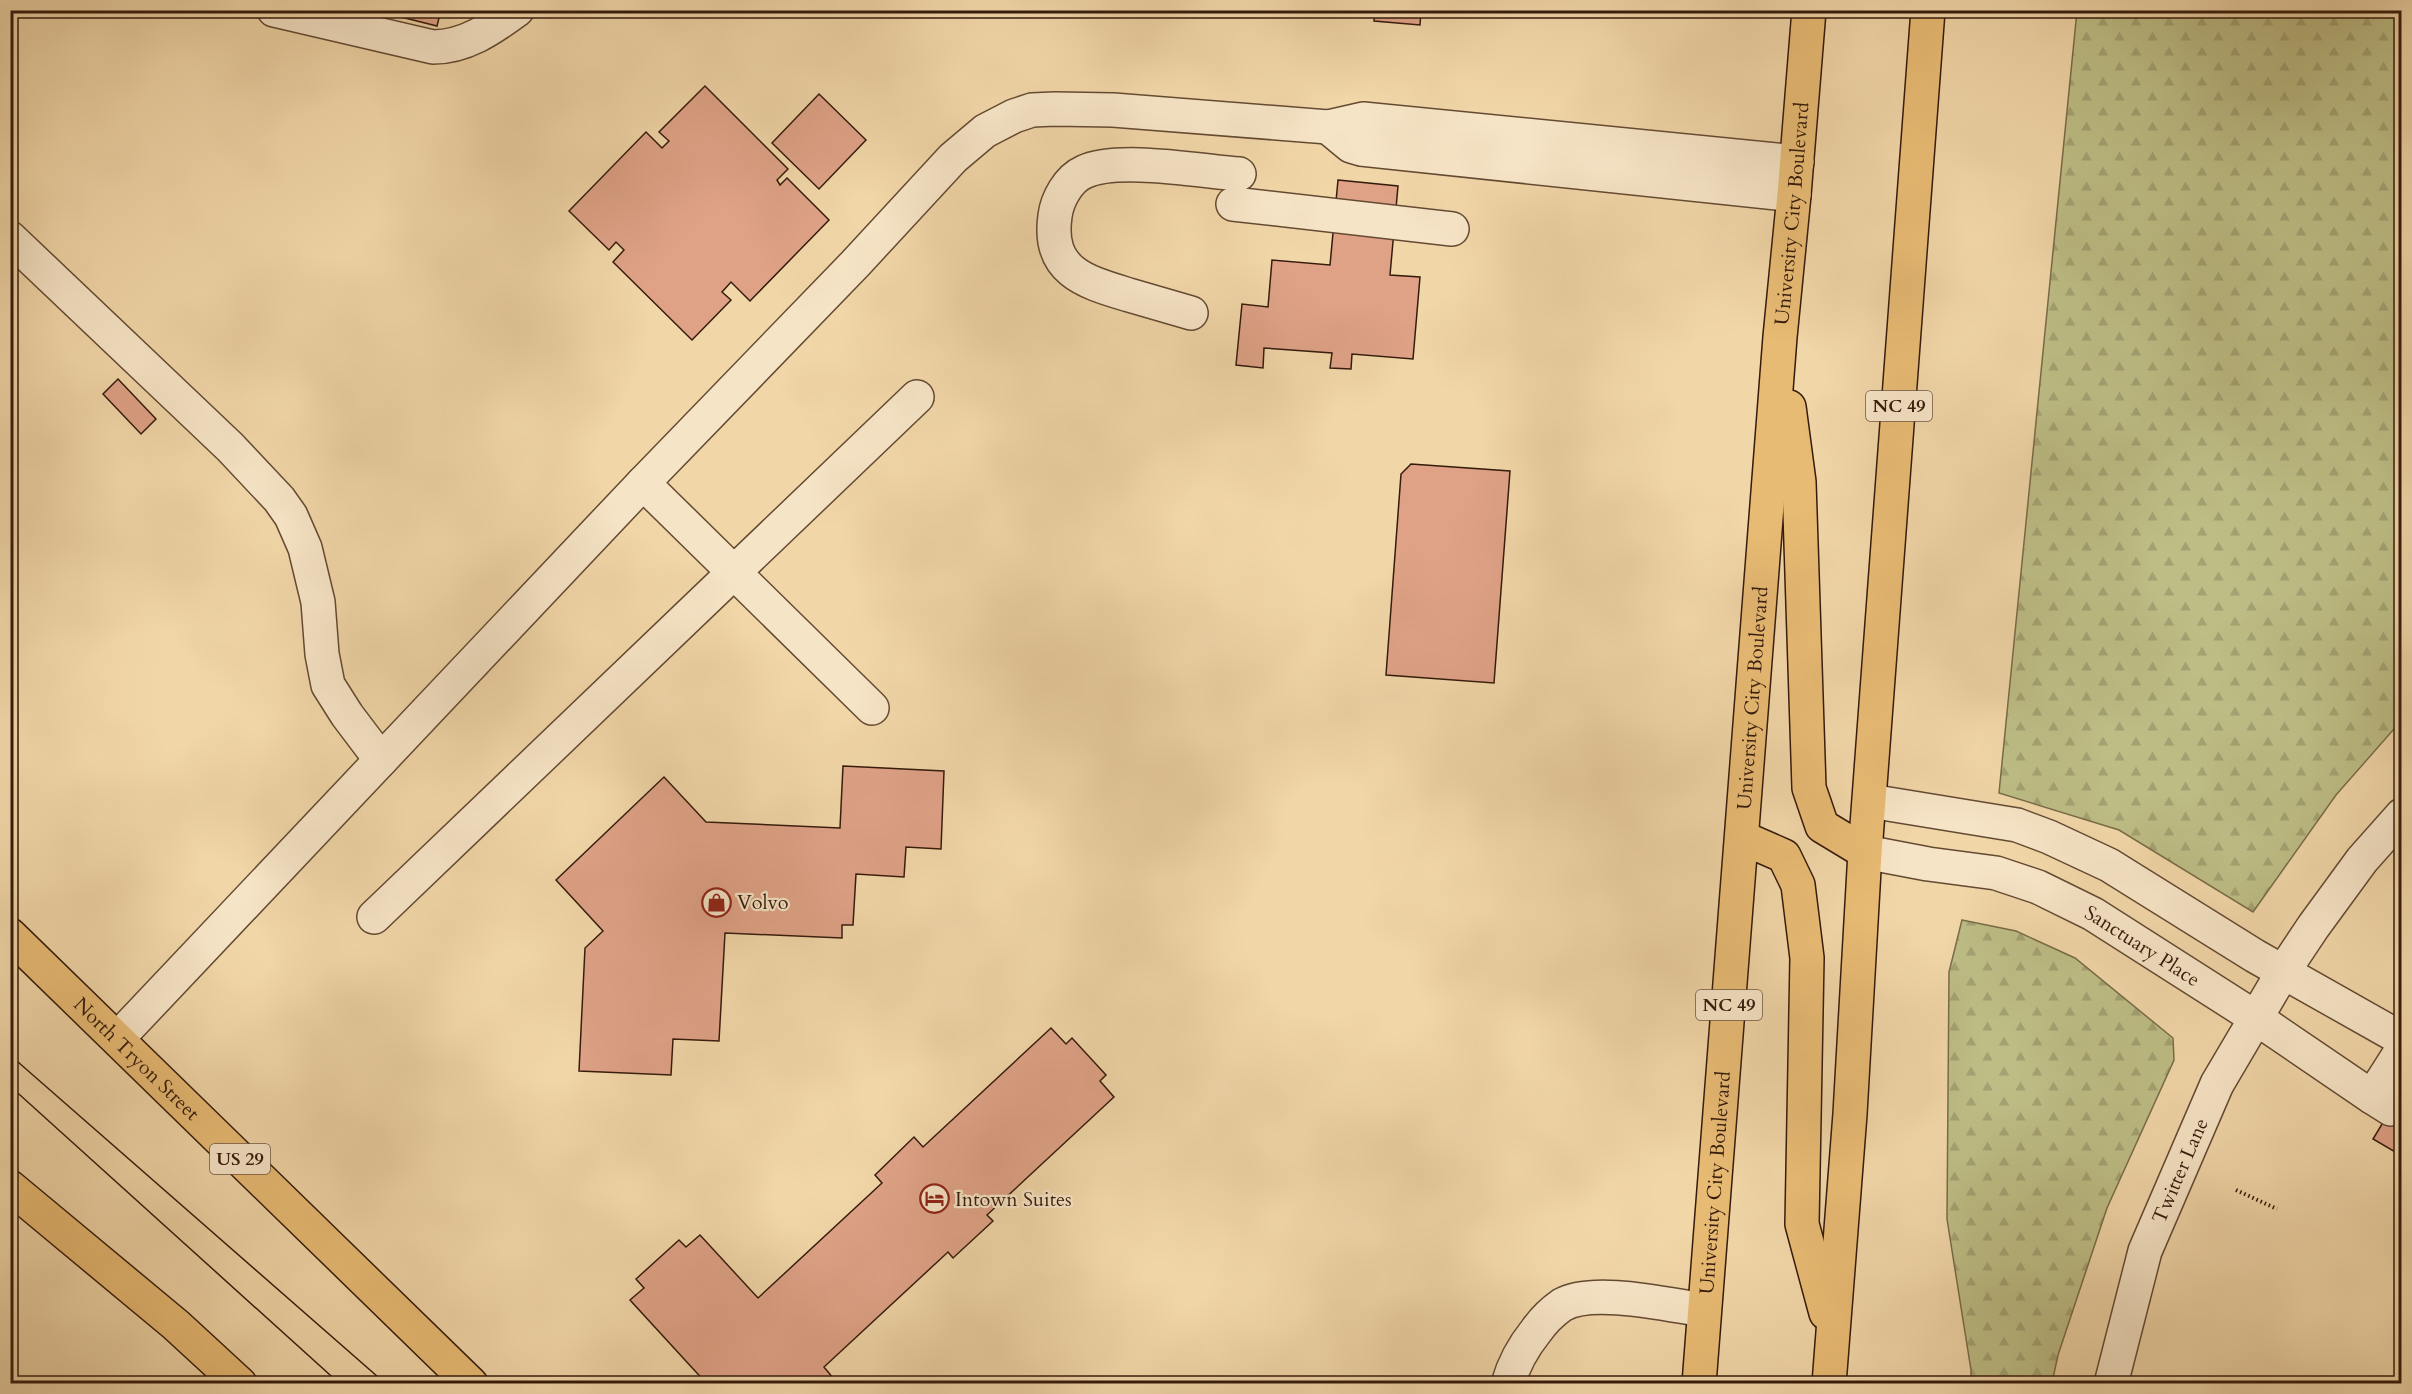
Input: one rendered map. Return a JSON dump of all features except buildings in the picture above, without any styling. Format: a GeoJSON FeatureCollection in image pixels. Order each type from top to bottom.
{"type":"FeatureCollection","features":[{"type":"Feature","properties":{"kind":"main road","name":"University City Boulevard"},"geometry":{"type":"LineString","coordinates":[[1699,1383],[1780,337],[1809,10]]}},
{"type":"Feature","properties":{"kind":"main road","name":"NC 49"},"geometry":{"type":"LineString","coordinates":[[1829,1383],[1850,1114],[1865,852],[1928,10]]}},
{"type":"Feature","properties":{"kind":"main road"},"geometry":{"type":"LineString","coordinates":[[1780,337],[1799,482],[1809,788],[1822,826],[1865,852]]}},
{"type":"Feature","properties":{"kind":"main road"},"geometry":{"type":"LineString","coordinates":[[1743,838],[1784,856],[1798,885],[1806,958],[1802,1224],[1833,1338]]}},
{"type":"Feature","properties":{"kind":"main road","name":"North Tryon Street"},"geometry":{"type":"LineString","coordinates":[[10,935],[118,1038],[362,1280],[471,1383]]}},
{"type":"Feature","properties":{"kind":"main road"},"geometry":{"type":"LineString","coordinates":[[10,1187],[176,1325],[240,1383]]}},
{"type":"Feature","properties":{"kind":"street"},"geometry":{"type":"LineString","coordinates":[[274,10],[432,47],[450,47],[466,41],[498,24],[517,10]]}},
{"type":"Feature","properties":{"kind":"street"},"geometry":{"type":"LineString","coordinates":[[118,1038],[643,483],[855,264],[953,158],[969,143],[999,123],[1032,110],[1113,110],[1328,127],[1363,119],[1797,162]]}},
{"type":"Feature","properties":{"kind":"street"},"geometry":{"type":"LineString","coordinates":[[1328,127],[1351,146],[1361,149],[1794,195]]}},
{"type":"Feature","properties":{"kind":"street"},"geometry":{"type":"LineString","coordinates":[[1191,313],[1101,287],[1069,270],[1060,257],[1054,241],[1056,208],[1064,190],[1074,178],[1096,168],[1116,165],[1148,166],[1236,189],[1452,229]]}},
{"type":"Feature","properties":{"kind":"street"},"geometry":{"type":"LineString","coordinates":[[10,238],[230,447],[279,499],[291,516],[305,548],[318,602],[322,654],[328,684],[347,715],[381,760]]}},
{"type":"Feature","properties":{"kind":"street"},"geometry":{"type":"LineString","coordinates":[[374,917],[917,397]]}},
{"type":"Feature","properties":{"kind":"street"},"geometry":{"type":"LineString","coordinates":[[643,483],[873,708]]}},
{"type":"Feature","properties":{"kind":"street"},"geometry":{"type":"LineString","coordinates":[[1870,801],[2017,825],[2049,837],[2109,865],[2283,972],[2402,1040]]}},
{"type":"Feature","properties":{"kind":"street","name":"Twitter Lane"},"geometry":{"type":"LineString","coordinates":[[2110,1383],[2145,1251],[2217,1084],[2283,972],[2362,860],[2402,815]]}},
{"type":"Feature","properties":{"kind":"street","name":"Sanctuary Place"},"geometry":{"type":"LineString","coordinates":[[1865,852],[1928,864],[1996,873],[2038,887],[2093,914],[2256,1018],[2381,1103],[2402,1050]]}},
{"type":"Feature","properties":{"kind":"street"},"geometry":{"type":"LineString","coordinates":[[1508,1383],[1513,1366],[1524,1345],[1545,1319],[1564,1304],[1587,1298],[1608,1297],[1704,1310]]}},
{"type":"Feature","properties":{"kind":"path"},"geometry":{"type":"LineString","coordinates":[[2236,1190],[2277,1209]]}},
{"type":"Feature","properties":{"kind":"green space"},"geometry":{"type":"Polygon","coordinates":[[[2077,11],[2401,11],[2401,721],[2336,795],[2253,912],[2119,830],[1999,793],[2077,11]]]}},
{"type":"Feature","properties":{"kind":"green space"},"geometry":{"type":"Polygon","coordinates":[[[1962,920],[2016,931],[2075,958],[2173,1038],[2174,1060],[2107,1208],[2058,1355],[2052,1383],[1971,1383],[1971,1370],[1947,1219],[1949,972],[1962,920]]]}},
{"type":"Feature","properties":{"kind":"tram line"},"geometry":{"type":"LineString","coordinates":[[10,1055],[386,1384]]}},
{"type":"Feature","properties":{"kind":"tram line"},"geometry":{"type":"LineString","coordinates":[[10,1086],[340,1384]]}},
{"type":"Feature","properties":{"kind":"place","name":"Volvo"},"geometry":{"type":"Point","coordinates":[716,902]}},
{"type":"Feature","properties":{"kind":"place","name":"Intown Suites"},"geometry":{"type":"Point","coordinates":[934,1199]}}]}
